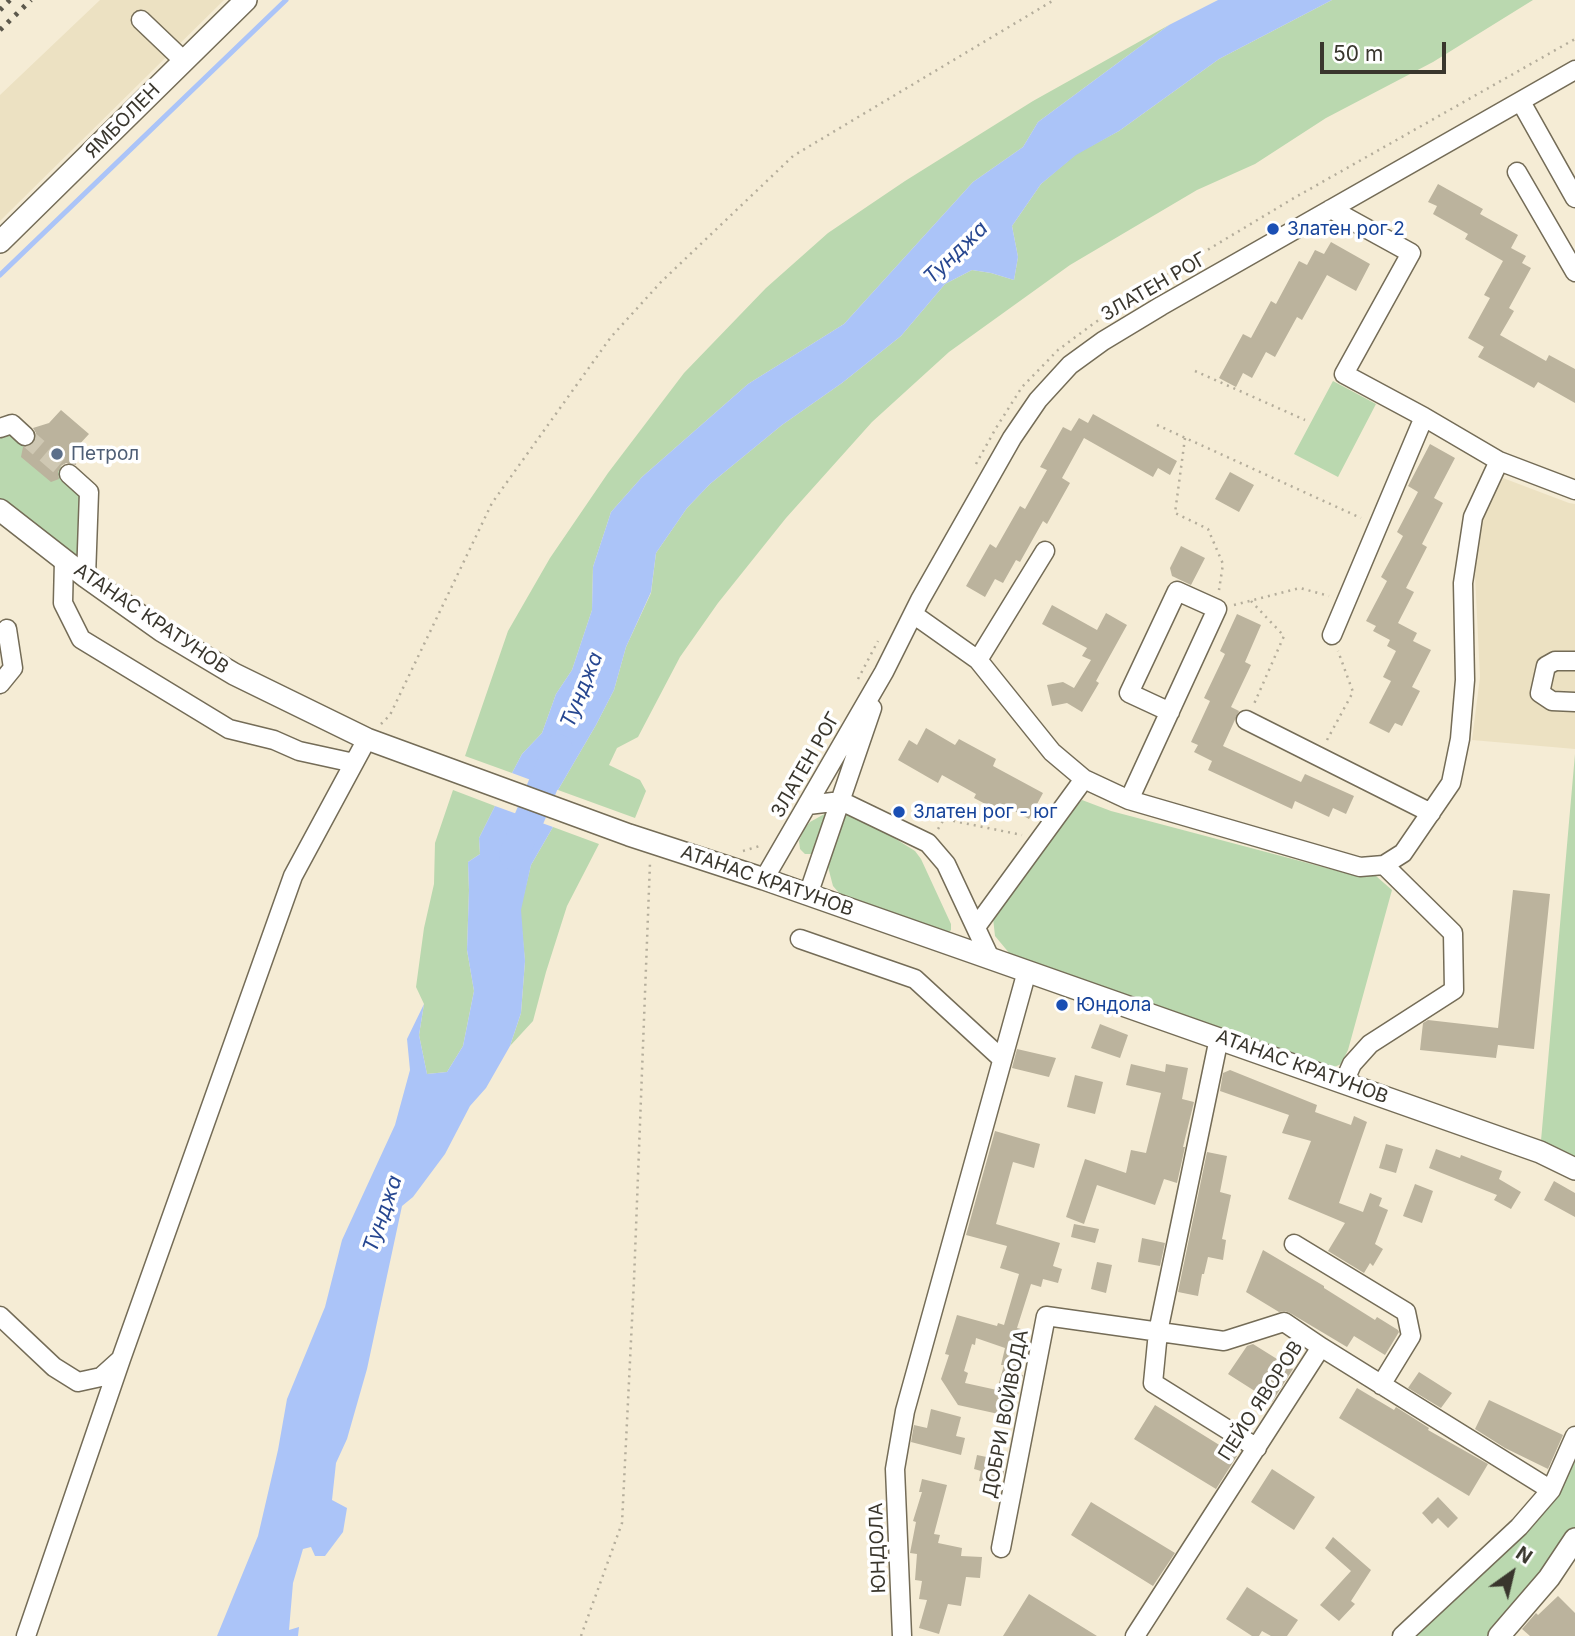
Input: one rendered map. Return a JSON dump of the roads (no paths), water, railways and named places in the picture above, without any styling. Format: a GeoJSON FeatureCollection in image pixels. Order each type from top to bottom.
{"type":"FeatureCollection","features":[{"type":"Feature","properties":{"kind":"main road","name":"ЯМБОЛЕН"},"geometry":{"type":"LineString","coordinates":[[0,242],[246,0]]}},
{"type":"Feature","properties":{"kind":"main road","name":"АТАНАС КРАТУНОВ"},"geometry":{"type":"LineString","coordinates":[[0,510],[86,577],[162,631],[234,674],[367,740],[629,835],[764,879],[1344,1082],[1540,1152],[1575,1169]]}},
{"type":"Feature","properties":{"kind":"main road"},"geometry":{"type":"LineString","coordinates":[[1499,1636],[1549,1577],[1575,1539]]}},
{"type":"Feature","properties":{"kind":"street"},"geometry":{"type":"LineString","coordinates":[[141,20],[184,61]]}},
{"type":"Feature","properties":{"kind":"street","name":"ЗЛАТЕН РОГ"},"geometry":{"type":"LineString","coordinates":[[764,879],[884,672],[913,614],[1012,438],[1038,400],[1070,365],[1103,341],[1161,306],[1575,70]]}},
{"type":"Feature","properties":{"kind":"street"},"geometry":{"type":"LineString","coordinates":[[1521,102],[1575,198]]}},
{"type":"Feature","properties":{"kind":"street"},"geometry":{"type":"LineString","coordinates":[[1517,172],[1569,247],[1575,272]]}},
{"type":"Feature","properties":{"kind":"street"},"geometry":{"type":"LineString","coordinates":[[1331,209],[1411,253],[1344,374],[1499,461],[1575,490]]}},
{"type":"Feature","properties":{"kind":"street"},"geometry":{"type":"LineString","coordinates":[[1332,635],[1423,417]]}},
{"type":"Feature","properties":{"kind":"street"},"geometry":{"type":"LineString","coordinates":[[0,428],[12,424],[25,436]]}},
{"type":"Feature","properties":{"kind":"street"},"geometry":{"type":"LineString","coordinates":[[913,614],[978,660],[1052,752],[1084,779],[1129,800],[1360,867],[1384,865],[1404,853],[1451,783],[1460,739],[1465,680],[1463,583],[1473,517],[1499,461]]}},
{"type":"Feature","properties":{"kind":"street"},"geometry":{"type":"LineString","coordinates":[[69,474],[89,492],[86,577]]}},
{"type":"Feature","properties":{"kind":"street"},"geometry":{"type":"LineString","coordinates":[[978,660],[1045,551]]}},
{"type":"Feature","properties":{"kind":"street"},"geometry":{"type":"LineString","coordinates":[[64,560],[63,603],[81,639],[229,729],[274,740],[299,751],[354,762]]}},
{"type":"Feature","properties":{"kind":"street"},"geometry":{"type":"LineString","coordinates":[[1129,800],[1170,712],[1217,609],[1177,591],[1129,693],[1170,712]]}},
{"type":"Feature","properties":{"kind":"street"},"geometry":{"type":"LineString","coordinates":[[0,684],[13,668],[7,629]]}},
{"type":"Feature","properties":{"kind":"street"},"geometry":{"type":"LineString","coordinates":[[1575,661],[1555,661],[1546,666],[1540,693],[1552,701],[1575,702]]}},
{"type":"Feature","properties":{"kind":"street","name":"ЗЛАТЕН РОГ"},"geometry":{"type":"LineString","coordinates":[[808,895],[884,672]]}},
{"type":"Feature","properties":{"kind":"street"},"geometry":{"type":"LineString","coordinates":[[1246,720],[1431,813]]}},
{"type":"Feature","properties":{"kind":"street"},"geometry":{"type":"LineString","coordinates":[[26,1636],[121,1359],[293,876],[367,740]]}},
{"type":"Feature","properties":{"kind":"street"},"geometry":{"type":"LineString","coordinates":[[975,927],[1084,779]]}},
{"type":"Feature","properties":{"kind":"street"},"geometry":{"type":"LineString","coordinates":[[807,805],[841,801],[928,844],[946,864],[990,958]]}},
{"type":"Feature","properties":{"kind":"street"},"geometry":{"type":"LineString","coordinates":[[1344,1082],[1352,1063],[1370,1044],[1454,990],[1453,933],[1384,865]]}},
{"type":"Feature","properties":{"kind":"street"},"geometry":{"type":"LineString","coordinates":[[800,939],[915,979],[1002,1059]]}},
{"type":"Feature","properties":{"kind":"street","name":"ЮНДОЛА"},"geometry":{"type":"LineString","coordinates":[[902,1636],[895,1469],[903,1422],[1027,971]]}},
{"type":"Feature","properties":{"kind":"street"},"geometry":{"type":"LineString","coordinates":[[1219,1038],[1158,1332],[1153,1384],[1256,1448]]}},
{"type":"Feature","properties":{"kind":"street"},"geometry":{"type":"LineString","coordinates":[[1294,1244],[1406,1312],[1411,1336],[1381,1385]]}},
{"type":"Feature","properties":{"kind":"street"},"geometry":{"type":"LineString","coordinates":[[0,1316],[54,1367],[78,1382],[101,1377],[121,1359]]}},
{"type":"Feature","properties":{"kind":"street","name":"ДОБРИ ВОЙВОДА"},"geometry":{"type":"LineString","coordinates":[[1001,1548],[1046,1317],[1224,1341],[1284,1322],[1321,1347]]}},
{"type":"Feature","properties":{"kind":"street","name":"ПЕЙО ЯВОРОВ"},"geometry":{"type":"LineString","coordinates":[[1135,1636],[1321,1347],[1551,1490]]}},
{"type":"Feature","properties":{"kind":"street"},"geometry":{"type":"LineString","coordinates":[[1402,1636],[1519,1527],[1551,1490],[1575,1436]]}},
{"type":"Feature","properties":{"kind":"water"},"geometry":{"type":"Polygon","coordinates":[[[1218,0],[1332,0],[1219,59],[1119,131],[1076,155],[1041,184],[1012,226],[1018,257],[1014,280],[972,270],[945,284],[901,336],[842,383],[782,425],[710,484],[687,508],[656,553],[651,592],[626,647],[614,690],[558,790],[512,773],[522,754],[542,733],[556,694],[572,670],[592,610],[593,567],[611,512],[642,477],[748,384],[844,324],[973,182],[1023,147],[1038,122],[1169,25],[1218,0]]]}},
{"type":"Feature","properties":{"kind":"water"},"geometry":{"type":"Polygon","coordinates":[[[495,806],[553,827],[531,865],[521,910],[525,961],[521,1013],[510,1046],[486,1088],[470,1106],[445,1154],[413,1197],[402,1206],[367,1369],[347,1439],[336,1463],[332,1500],[347,1508],[343,1532],[325,1556],[315,1556],[311,1547],[303,1549],[293,1583],[289,1630],[299,1627],[298,1636],[217,1636],[258,1536],[287,1399],[325,1307],[342,1240],[395,1125],[410,1070],[407,1039],[424,1004],[419,1035],[427,1074],[447,1072],[463,1046],[474,991],[467,950],[468,862],[480,854],[479,838],[495,806]]]}},
{"type":"Feature","properties":{"kind":"waterway"},"geometry":{"type":"LineString","coordinates":[[0,275],[286,0]]}},
{"type":"Feature","properties":{"kind":"waterway","name":"Тунджа"},"geometry":{"type":"LineString","coordinates":[[514,855],[558,749]]}},
{"type":"Feature","properties":{"kind":"tunnel"},"geometry":{"type":"LineString","coordinates":[[25,436],[69,474]]}},
{"type":"Feature","properties":{"kind":"railway"},"geometry":{"type":"LineString","coordinates":[[0,10],[10,0]]}},
{"type":"Feature","properties":{"kind":"railway"},"geometry":{"type":"LineString","coordinates":[[0,30],[31,0]]}},
{"type":"Feature","properties":{"kind":"place","name":"Златен рог 2"},"geometry":{"type":"Point","coordinates":[1273,229]}},
{"type":"Feature","properties":{"kind":"place","name":"Петрол"},"geometry":{"type":"Point","coordinates":[57,454]}},
{"type":"Feature","properties":{"kind":"place","name":"Златен рог - юг"},"geometry":{"type":"Point","coordinates":[899,812]}},
{"type":"Feature","properties":{"kind":"place","name":"Юндола"},"geometry":{"type":"Point","coordinates":[1062,1005]}}]}
